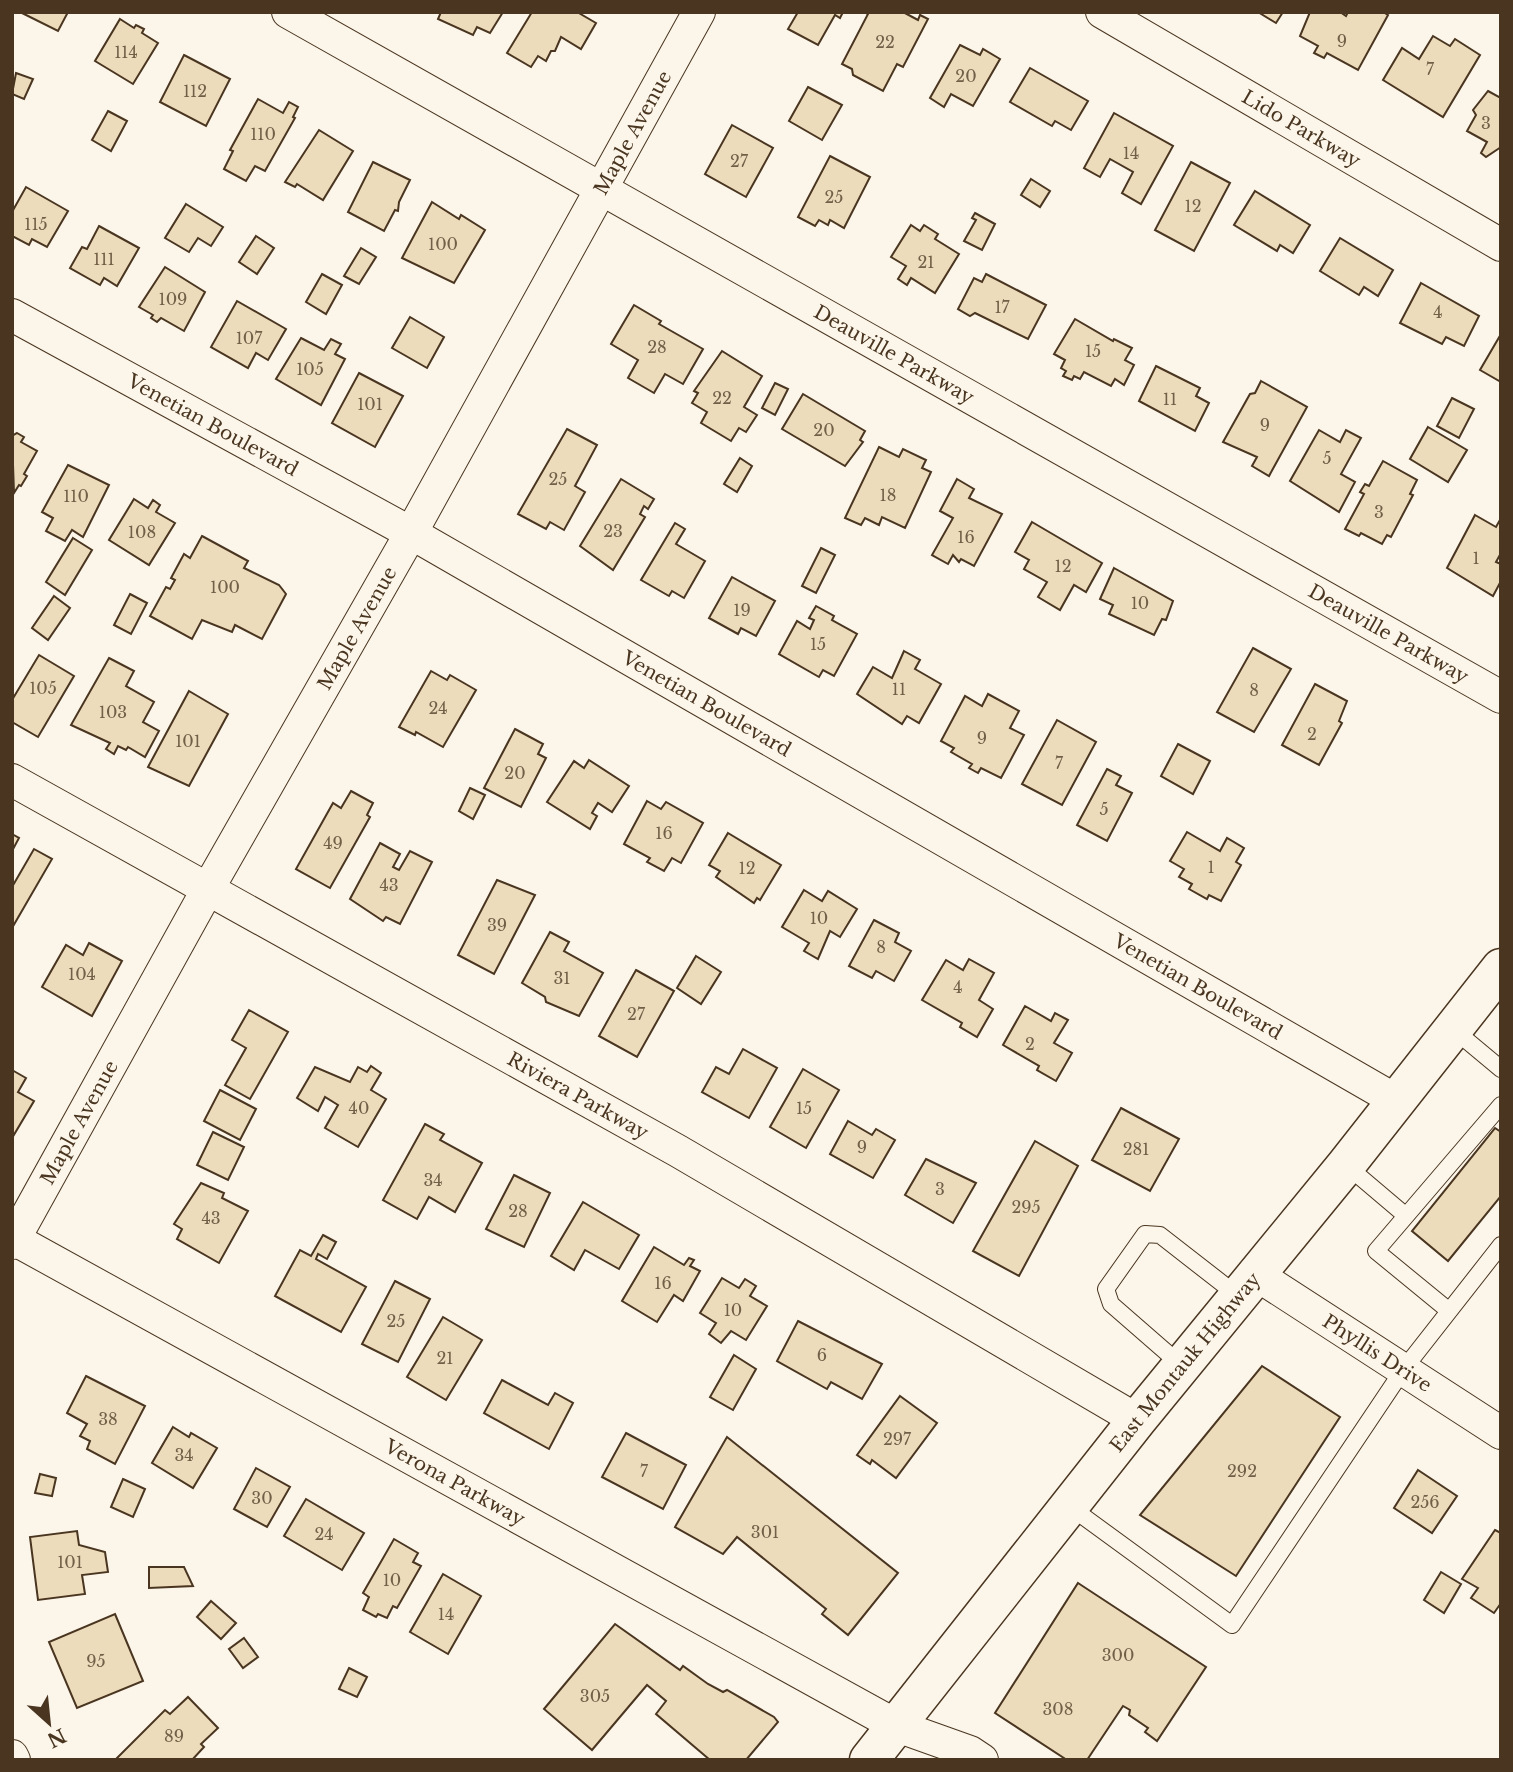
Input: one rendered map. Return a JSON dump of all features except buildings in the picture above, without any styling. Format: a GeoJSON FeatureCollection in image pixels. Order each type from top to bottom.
{"type":"FeatureCollection","features":[{"type":"Feature","properties":{"kind":"main road","name":"East Montauk Highway"},"geometry":{"type":"LineString","coordinates":[[869,1760],[1137,1420],[1346,1165],[1501,968]]}},
{"type":"Feature","properties":{"kind":"street","name":"Deauville Parkway"},"geometry":{"type":"LineString","coordinates":[[288,12],[1501,697]]}},
{"type":"Feature","properties":{"kind":"street","name":"Maple Avenue"},"geometry":{"type":"LineString","coordinates":[[13,1240],[209,887],[411,534],[699,12]]}},
{"type":"Feature","properties":{"kind":"street","name":"Lido Parkway"},"geometry":{"type":"LineString","coordinates":[[1102,12],[1501,245]]}},
{"type":"Feature","properties":{"kind":"street","name":"Venetian Boulevard"},"geometry":{"type":"LineString","coordinates":[[12,315],[411,534],[1397,1101]]}},
{"type":"Feature","properties":{"kind":"street","name":"Riviera Parkway"},"geometry":{"type":"LineString","coordinates":[[12,780],[209,887],[678,1151],[1137,1420]]}},
{"type":"Feature","properties":{"kind":"street","name":"Verona Parkway"},"geometry":{"type":"LineString","coordinates":[[13,1240],[897,1726],[970,1752],[982,1760]]}},
{"type":"Feature","properties":{"kind":"street","name":"Phyllis Drive"},"geometry":{"type":"LineString","coordinates":[[1246,1284],[1403,1370],[1501,1433]]}},
{"type":"Feature","properties":{"kind":"lane"},"geometry":{"type":"LineString","coordinates":[[1453,1029],[1501,1069]]}},
{"type":"Feature","properties":{"kind":"lane"},"geometry":{"type":"LineString","coordinates":[[1448,1310],[1376,1251],[1501,1105]]}},
{"type":"Feature","properties":{"kind":"lane"},"geometry":{"type":"LineString","coordinates":[[1346,1165],[1405,1215]]}},
{"type":"Feature","properties":{"kind":"lane"},"geometry":{"type":"LineString","coordinates":[[1181,1365],[1111,1304],[1106,1289],[1145,1234],[1160,1235],[1246,1284]]}},
{"type":"Feature","properties":{"kind":"lane"},"geometry":{"type":"LineString","coordinates":[[1069,1506],[1232,1625],[1403,1370],[1501,1245]]}}]}
